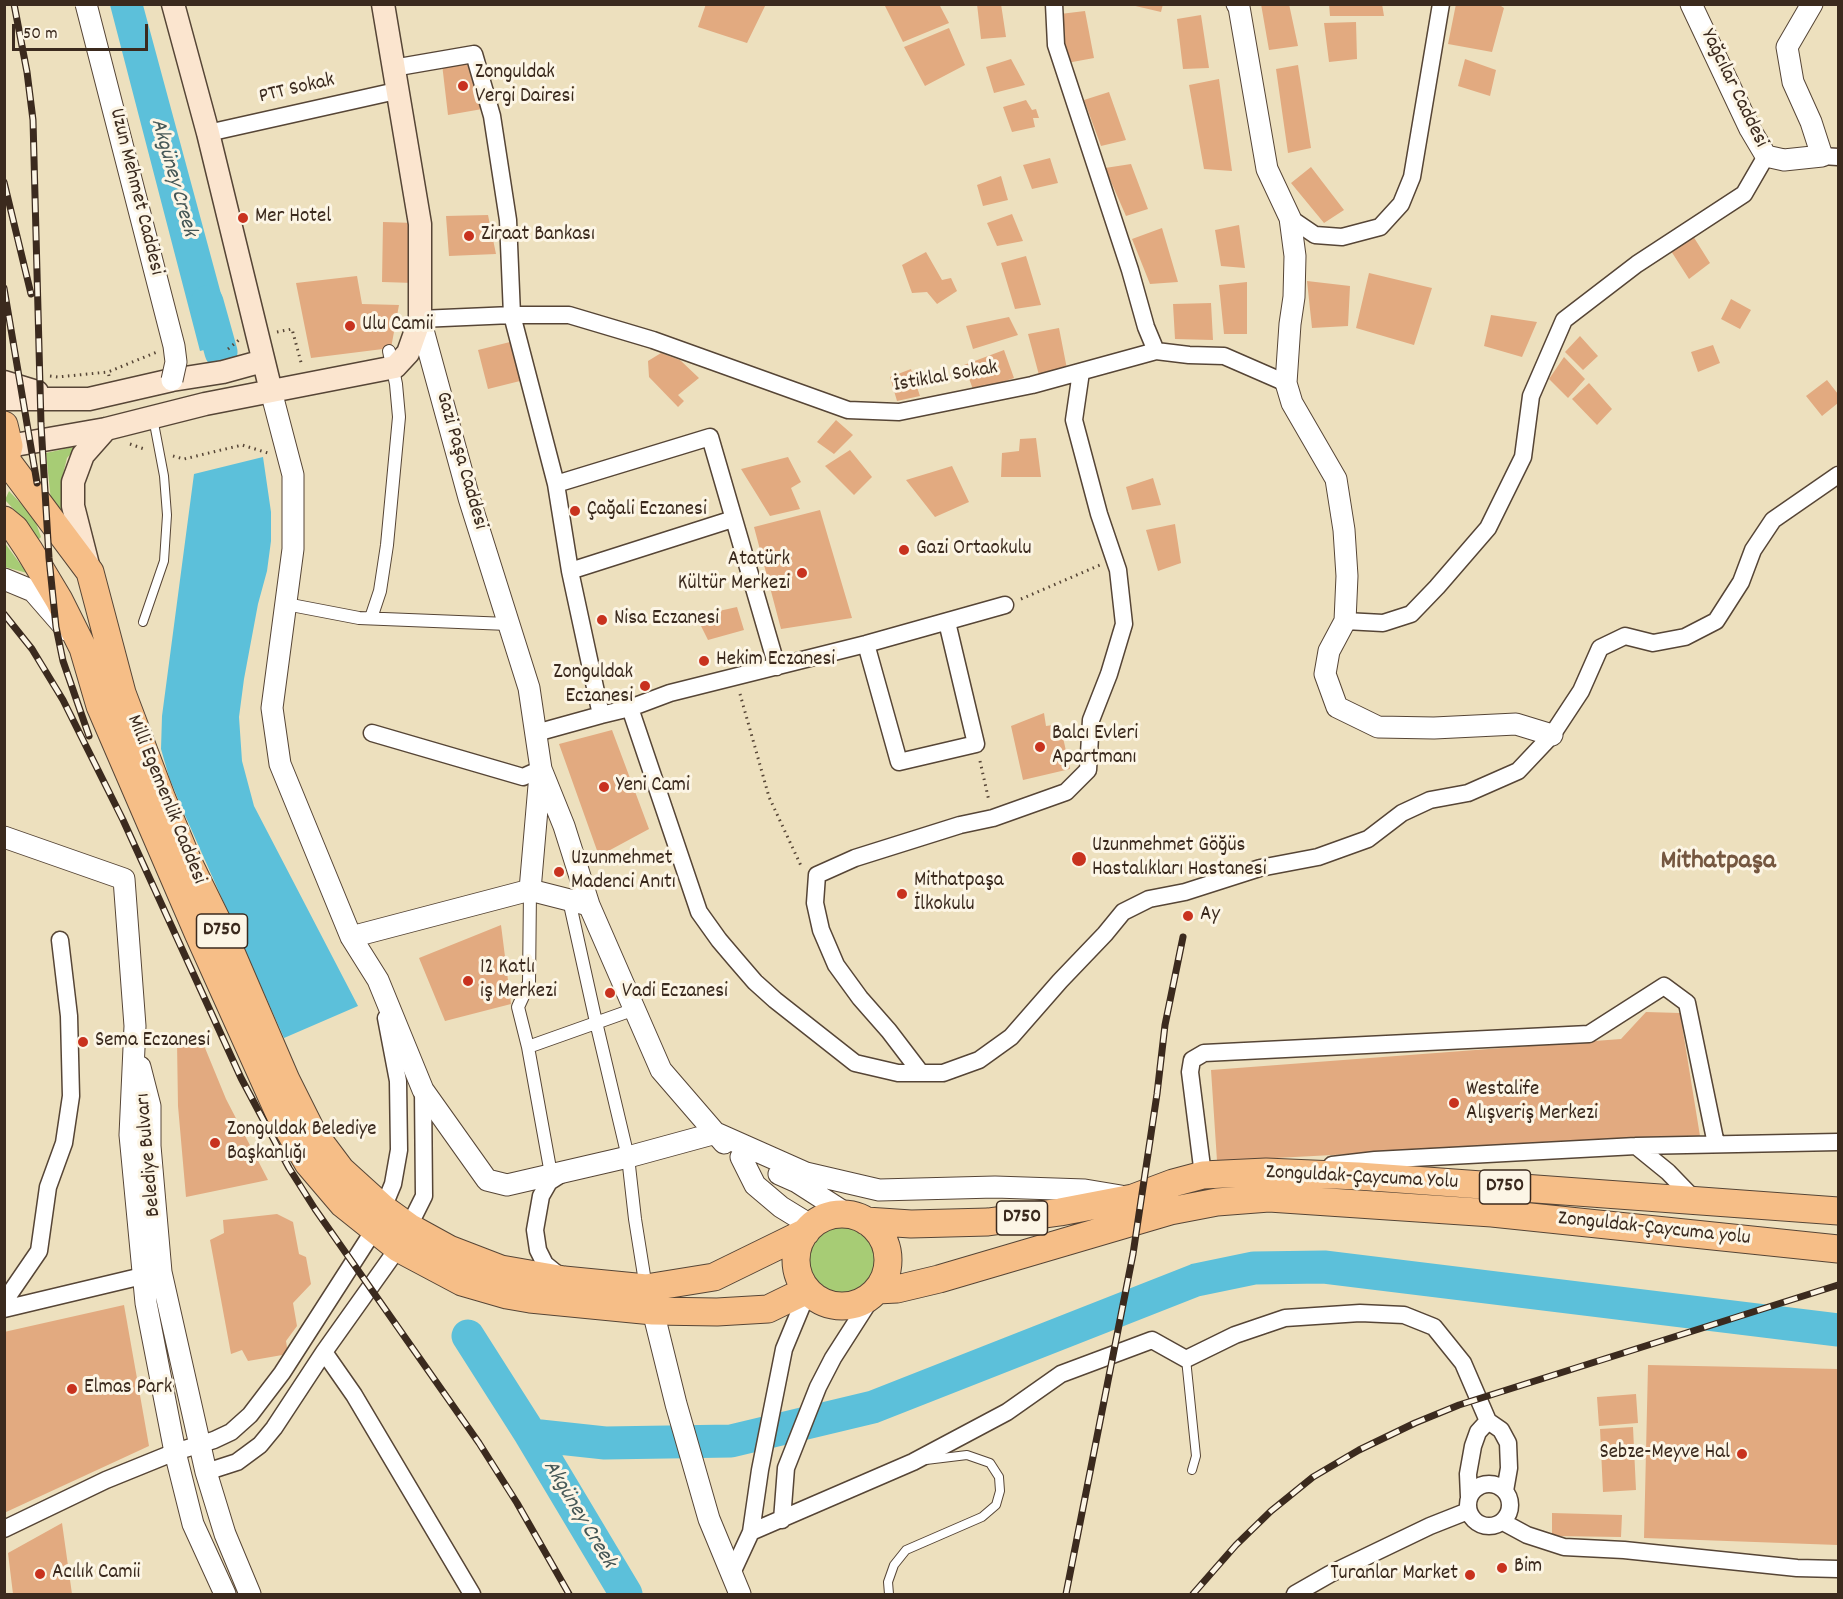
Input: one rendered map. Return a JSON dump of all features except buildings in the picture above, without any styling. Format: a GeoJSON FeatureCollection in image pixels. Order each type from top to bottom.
{"type":"FeatureCollection","features":[{"type":"Feature","properties":{"kind":"highway","name":"Milli Egemenlik Caddesi"},"geometry":{"type":"LineString","coordinates":[[6,450],[90,572],[122,693],[162,799],[286,1080],[311,1130],[379,1220]]}},
{"type":"Feature","properties":{"kind":"highway","name":"D750"},"geometry":{"type":"LineString","coordinates":[[4,520],[15,529],[29,550],[59,600],[83,648],[100,706],[198,933],[280,1115],[308,1163],[343,1204],[379,1220],[462,1282],[530,1299],[649,1300],[714,1277],[809,1229],[827,1216],[843,1214],[858,1219],[911,1224],[988,1222],[1060,1212],[1133,1198]]}},
{"type":"Feature","properties":{"kind":"highway","name":"Zonguldak-Çaycuma Yolu"},"geometry":{"type":"LineString","coordinates":[[1133,1198],[1173,1183],[1203,1176],[1266,1172],[1358,1176],[1839,1211]]}},
{"type":"Feature","properties":{"kind":"highway","name":"Zonguldak-Çaycuma yolu"},"geometry":{"type":"LineString","coordinates":[[876,1292],[939,1279],[1170,1211],[1217,1202],[1269,1198],[1436,1209],[1839,1250]]}},
{"type":"Feature","properties":{"kind":"highway"},"geometry":{"type":"LineString","coordinates":[[858,1219],[881,1236],[887,1250],[888,1265],[884,1280],[876,1292]]}},
{"type":"Feature","properties":{"kind":"highway"},"geometry":{"type":"LineString","coordinates":[[808,1291],[800,1278],[796,1264],[797,1249],[809,1229]]}},
{"type":"Feature","properties":{"kind":"highway","name":"D750"},"geometry":{"type":"LineString","coordinates":[[403,1237],[449,1249],[501,1269],[717,1312],[768,1309],[808,1291],[819,1300],[834,1306],[849,1306],[863,1301],[876,1292]]}},
{"type":"Feature","properties":{"kind":"main road"},"geometry":{"type":"LineString","coordinates":[[173,4],[208,133],[271,391],[408,353],[420,319]]}},
{"type":"Feature","properties":{"kind":"main road","name":"Gazi Paşa Caddesi"},"geometry":{"type":"LineString","coordinates":[[383,4],[420,224],[420,319]]}},
{"type":"Feature","properties":{"kind":"main road"},"geometry":{"type":"LineString","coordinates":[[4,399],[89,399],[172,380],[223,372],[263,361]]}},
{"type":"Feature","properties":{"kind":"main road"},"geometry":{"type":"LineString","coordinates":[[4,382],[57,398],[89,399]]}},
{"type":"Feature","properties":{"kind":"main road","name":"Milli Egemenlik Caddesi"},"geometry":{"type":"LineString","coordinates":[[6,450],[271,391]]}},
{"type":"Feature","properties":{"kind":"main road"},"geometry":{"type":"LineString","coordinates":[[90,572],[73,506],[73,482],[83,455],[113,427]]}},
{"type":"Feature","properties":{"kind":"street","name":"Uzun Mehmet Caddesi"},"geometry":{"type":"LineString","coordinates":[[86,4],[174,346],[176,362],[172,380]]}},
{"type":"Feature","properties":{"kind":"street"},"geometry":{"type":"LineString","coordinates":[[1054,4],[1056,45],[1146,327],[1156,351]]}},
{"type":"Feature","properties":{"kind":"street"},"geometry":{"type":"LineString","coordinates":[[1237,4],[1267,169],[1290,218],[1295,256],[1286,382],[1292,403],[1336,479],[1344,530],[1347,576],[1345,621],[1329,651],[1325,674],[1337,706],[1378,727],[1434,728],[1516,724],[1552,735]]}},
{"type":"Feature","properties":{"kind":"street"},"geometry":{"type":"LineString","coordinates":[[1290,218],[1315,235],[1342,237],[1380,227],[1401,204],[1412,177],[1441,4]]}},
{"type":"Feature","properties":{"kind":"street","name":"Yağcılar Caddesi"},"geometry":{"type":"LineString","coordinates":[[1691,4],[1750,129],[1766,156],[1784,160],[1830,157]]}},
{"type":"Feature","properties":{"kind":"street"},"geometry":{"type":"LineString","coordinates":[[1812,4],[1787,47],[1793,82],[1830,157]]}},
{"type":"Feature","properties":{"kind":"street"},"geometry":{"type":"LineString","coordinates":[[393,68],[474,54],[492,116],[508,220],[512,315],[556,484],[570,571],[600,715]]}},
{"type":"Feature","properties":{"kind":"street","name":"PTT Sokak"},"geometry":{"type":"LineString","coordinates":[[208,133],[396,91]]}},
{"type":"Feature","properties":{"kind":"street"},"geometry":{"type":"LineString","coordinates":[[1345,621],[1383,623],[1411,614],[1437,587],[1488,528],[1523,457],[1532,396],[1564,320],[1637,264],[1744,194],[1766,156]]}},
{"type":"Feature","properties":{"kind":"street","name":"İstiklal Sokak"},"geometry":{"type":"LineString","coordinates":[[420,319],[569,315],[653,340],[848,410],[899,412],[1032,385],[1156,351],[1224,356],[1286,382]]}},
{"type":"Feature","properties":{"kind":"street","name":"Gazi Paşa Caddesi"},"geometry":{"type":"LineString","coordinates":[[420,319],[469,498],[529,688],[541,769],[564,826],[579,903]]}},
{"type":"Feature","properties":{"kind":"street"},"geometry":{"type":"LineString","coordinates":[[371,618],[380,591],[387,545],[399,417],[391,359]]}},
{"type":"Feature","properties":{"kind":"street"},"geometry":{"type":"LineString","coordinates":[[921,1073],[836,965],[819,921],[815,903],[817,875],[855,858],[960,825],[993,818],[1066,792],[1088,770],[1091,720],[1109,674],[1124,624],[1118,570],[1074,420],[1081,372]]}},
{"type":"Feature","properties":{"kind":"street"},"geometry":{"type":"LineString","coordinates":[[271,391],[293,475],[293,549],[272,708],[280,764],[351,937],[378,980],[423,1090],[488,1180],[507,1185],[716,1133],[806,1173],[879,1190],[995,1187],[1062,1189],[1133,1198]]}},
{"type":"Feature","properties":{"kind":"street"},"geometry":{"type":"LineString","coordinates":[[556,484],[710,437],[777,667]]}},
{"type":"Feature","properties":{"kind":"street"},"geometry":{"type":"LineString","coordinates":[[630,708],[699,912],[719,940],[755,982],[855,1063],[898,1073],[943,1073],[979,1060],[1011,1037],[1123,912],[1149,899],[1185,892],[1260,868],[1318,857],[1368,839],[1402,813],[1430,800],[1468,793],[1518,771],[1552,735],[1581,690],[1600,648],[1625,636],[1653,643],[1685,637],[1716,621],[1741,582],[1753,550],[1773,520],[1837,477]]}},
{"type":"Feature","properties":{"kind":"street"},"geometry":{"type":"LineString","coordinates":[[570,571],[733,519]]}},
{"type":"Feature","properties":{"kind":"street"},"geometry":{"type":"LineString","coordinates":[[4,579],[33,591],[83,648]]}},
{"type":"Feature","properties":{"kind":"street"},"geometry":{"type":"LineString","coordinates":[[286,604],[358,618],[508,624]]}},
{"type":"Feature","properties":{"kind":"street"},"geometry":{"type":"LineString","coordinates":[[537,733],[630,708],[670,693],[866,644],[1005,605]]}},
{"type":"Feature","properties":{"kind":"street"},"geometry":{"type":"LineString","coordinates":[[866,644],[900,762],[976,744],[947,622]]}},
{"type":"Feature","properties":{"kind":"street"},"geometry":{"type":"LineString","coordinates":[[372,733],[523,777],[541,769],[530,890],[529,983],[518,1006],[560,1172]]}},
{"type":"Feature","properties":{"kind":"street","name":"Belediye Bulvarı"},"geometry":{"type":"LineString","coordinates":[[4,837],[124,879],[135,1047],[150,1106],[151,1274],[146,1303],[175,1452],[193,1524],[225,1594]]}},
{"type":"Feature","properties":{"kind":"street"},"geometry":{"type":"LineString","coordinates":[[351,937],[530,890],[579,903],[635,1009],[661,1070],[716,1133],[741,1157],[755,1185],[809,1229]]}},
{"type":"Feature","properties":{"kind":"street"},"geometry":{"type":"LineString","coordinates":[[579,903],[596,1022],[628,1156],[635,1219],[649,1300],[709,1519],[740,1594]]}},
{"type":"Feature","properties":{"kind":"street"},"geometry":{"type":"LineString","coordinates":[[4,1302],[39,1251],[48,1187],[64,1143],[71,1096],[69,1016],[60,940]]}},
{"type":"Feature","properties":{"kind":"street"},"geometry":{"type":"LineString","coordinates":[[4,1529],[106,1480],[231,1432],[250,1415],[282,1373],[379,1220],[393,1184],[399,1150],[398,1081],[378,980]]}},
{"type":"Feature","properties":{"kind":"street"},"geometry":{"type":"LineString","coordinates":[[1203,1176],[1190,1072],[1192,1060],[1204,1053],[1589,1034],[1664,986],[1687,1003],[1716,1144]]}},
{"type":"Feature","properties":{"kind":"street"},"geometry":{"type":"LineString","coordinates":[[528,1047],[635,1009]]}},
{"type":"Feature","properties":{"kind":"street"},"geometry":{"type":"LineString","coordinates":[[206,1472],[237,1462],[260,1445],[284,1414],[403,1237],[424,1196],[423,1090]]}},
{"type":"Feature","properties":{"kind":"street"},"geometry":{"type":"LineString","coordinates":[[1266,1172],[1375,1160],[1636,1146],[1839,1142]]}},
{"type":"Feature","properties":{"kind":"street"},"geometry":{"type":"LineString","coordinates":[[1636,1146],[1660,1165],[1695,1200]]}},
{"type":"Feature","properties":{"kind":"street"},"geometry":{"type":"LineString","coordinates":[[741,1157],[797,1182],[858,1219]]}},
{"type":"Feature","properties":{"kind":"street"},"geometry":{"type":"LineString","coordinates":[[560,1172],[549,1182],[540,1196],[535,1230],[538,1250],[545,1264],[564,1280]]}},
{"type":"Feature","properties":{"kind":"street"},"geometry":{"type":"LineString","coordinates":[[4,1309],[151,1274]]}},
{"type":"Feature","properties":{"kind":"street","name":"Belediye Bulvarı"},"geometry":{"type":"LineString","coordinates":[[151,1274],[225,1534],[250,1594]]}},
{"type":"Feature","properties":{"kind":"street"},"geometry":{"type":"LineString","coordinates":[[732,1573],[751,1532],[760,1470],[784,1349],[808,1291]]}},
{"type":"Feature","properties":{"kind":"street"},"geometry":{"type":"LineString","coordinates":[[782,1520],[786,1468],[818,1387],[833,1358],[876,1292]]}},
{"type":"Feature","properties":{"kind":"street"},"geometry":{"type":"LineString","coordinates":[[751,1532],[913,1462],[1007,1412],[1061,1374],[1152,1340],[1186,1359],[1235,1335],[1285,1318],[1360,1313],[1404,1316],[1434,1327],[1463,1363],[1488,1421],[1501,1430],[1508,1443],[1509,1468],[1505,1491]]}},
{"type":"Feature","properties":{"kind":"street"},"geometry":{"type":"LineString","coordinates":[[324,1352],[354,1395],[459,1576],[472,1594]]}},
{"type":"Feature","properties":{"kind":"street"},"geometry":{"type":"LineString","coordinates":[[1295,1594],[1330,1574],[1430,1526],[1468,1504],[1473,1491],[1485,1484],[1492,1484],[1505,1491],[1511,1503],[1503,1522],[1489,1527],[1482,1526],[1476,1522],[1468,1504],[1468,1474],[1473,1446],[1478,1432],[1488,1421]]}},
{"type":"Feature","properties":{"kind":"street"},"geometry":{"type":"LineString","coordinates":[[1503,1522],[1527,1536],[1564,1547],[1624,1550],[1797,1568],[1839,1569]]}},
{"type":"Feature","properties":{"kind":"lane"},"geometry":{"type":"LineString","coordinates":[[143,622],[164,561],[167,515],[157,416]]}},
{"type":"Feature","properties":{"kind":"lane"},"geometry":{"type":"LineString","coordinates":[[1186,1359],[1196,1456],[1192,1470]]}},
{"type":"Feature","properties":{"kind":"lane"},"geometry":{"type":"LineString","coordinates":[[889,1594],[888,1582],[894,1565],[906,1550],[982,1517],[996,1504],[1000,1491],[999,1477],[990,1463],[968,1455],[913,1462]]}},
{"type":"Feature","properties":{"kind":"path"},"geometry":{"type":"LineString","coordinates":[[225,351],[241,338],[292,329],[301,366],[312,364]]}},
{"type":"Feature","properties":{"kind":"path"},"geometry":{"type":"LineString","coordinates":[[48,376],[108,372],[174,346]]}},
{"type":"Feature","properties":{"kind":"path"},"geometry":{"type":"LineString","coordinates":[[108,372],[113,394]]}},
{"type":"Feature","properties":{"kind":"path"},"geometry":{"type":"LineString","coordinates":[[113,427],[122,441],[184,459],[242,445]]}},
{"type":"Feature","properties":{"kind":"path"},"geometry":{"type":"LineString","coordinates":[[1005,605],[1114,559]]}},
{"type":"Feature","properties":{"kind":"path"},"geometry":{"type":"LineString","coordinates":[[736,678],[769,797],[803,870],[817,875]]}},
{"type":"Feature","properties":{"kind":"path"},"geometry":{"type":"LineString","coordinates":[[976,744],[993,818]]}},
{"type":"Feature","properties":{"kind":"green space"},"geometry":{"type":"Polygon","coordinates":[[[78,446],[67,458],[62,478],[61,493],[66,515],[51,501],[46,453],[78,446]]]}},
{"type":"Feature","properties":{"kind":"green space"},"geometry":{"type":"Polygon","coordinates":[[[9,491],[36,523],[41,537],[37,541],[24,520],[5,500],[9,491]]]}},
{"type":"Feature","properties":{"kind":"green space"},"geometry":{"type":"Polygon","coordinates":[[[4,542],[27,573],[5,567],[4,542]]]}},
{"type":"Feature","properties":{"kind":"green space"},"geometry":{"type":"Polygon","coordinates":[[[834,1219],[850,1219],[865,1225],[877,1237],[883,1252],[883,1268],[877,1283],[865,1295],[850,1301],[834,1301],[819,1295],[807,1283],[801,1268],[801,1252],[807,1237],[819,1225],[834,1219]]]}},
{"type":"Feature","properties":{"kind":"water"},"geometry":{"type":"Polygon","coordinates":[[[110,5],[143,5],[234,342],[200,351],[110,5]]]}},
{"type":"Feature","properties":{"kind":"water"},"geometry":{"type":"Polygon","coordinates":[[[263,457],[271,512],[271,541],[267,571],[258,604],[244,679],[239,717],[242,761],[254,806],[358,1006],[284,1038],[180,804],[161,749],[162,716],[194,474],[263,457]]]}},
{"type":"Feature","properties":{"kind":"waterway","name":"Akgüney Creek"},"geometry":{"type":"LineString","coordinates":[[207,302],[221,352]]}},
{"type":"Feature","properties":{"kind":"waterway"},"geometry":{"type":"LineString","coordinates":[[531,1435],[605,1443],[731,1441],[873,1407],[1196,1280],[1254,1268],[1324,1267],[1838,1330]]}},
{"type":"Feature","properties":{"kind":"waterway","name":"Akgüney Creek"},"geometry":{"type":"LineString","coordinates":[[468,1336],[531,1435],[626,1594]]}},
{"type":"Feature","properties":{"kind":"railway"},"geometry":{"type":"LineString","coordinates":[[14,4],[27,72],[33,120],[41,424],[49,558],[56,627],[63,661],[89,736]]}},
{"type":"Feature","properties":{"kind":"railway"},"geometry":{"type":"LineString","coordinates":[[4,182],[31,294]]}},
{"type":"Feature","properties":{"kind":"railway"},"geometry":{"type":"LineString","coordinates":[[4,288],[37,483]]}},
{"type":"Feature","properties":{"kind":"railway"},"geometry":{"type":"LineString","coordinates":[[4,614],[32,649],[63,700],[123,820],[241,1078],[289,1168],[315,1209],[479,1443],[517,1503],[569,1594]]}},
{"type":"Feature","properties":{"kind":"railway"},"geometry":{"type":"LineString","coordinates":[[1066,1594],[1133,1254],[1165,1025],[1183,937]]}},
{"type":"Feature","properties":{"kind":"railway"},"geometry":{"type":"LineString","coordinates":[[1193,1594],[1236,1545],[1271,1511],[1313,1477],[1359,1450],[1415,1423],[1459,1405],[1838,1285]]}},
{"type":"Feature","properties":{"kind":"place","name":"Zonguldak Vergi Dairesi"},"geometry":{"type":"Point","coordinates":[463,86]}},
{"type":"Feature","properties":{"kind":"place","name":"Mer Hotel"},"geometry":{"type":"Point","coordinates":[243,218]}},
{"type":"Feature","properties":{"kind":"place","name":"Ziraat Bankası"},"geometry":{"type":"Point","coordinates":[469,236]}},
{"type":"Feature","properties":{"kind":"place","name":"Ulu Camii"},"geometry":{"type":"Point","coordinates":[350,326]}},
{"type":"Feature","properties":{"kind":"place","name":"Çağali Eczanesi"},"geometry":{"type":"Point","coordinates":[575,511]}},
{"type":"Feature","properties":{"kind":"place","name":"Gazi Ortaokulu"},"geometry":{"type":"Point","coordinates":[904,550]}},
{"type":"Feature","properties":{"kind":"place","name":"Atatürk Kültür Merkezi"},"geometry":{"type":"Point","coordinates":[802,573]}},
{"type":"Feature","properties":{"kind":"place","name":"Nisa Eczanesi"},"geometry":{"type":"Point","coordinates":[602,620]}},
{"type":"Feature","properties":{"kind":"place","name":"Hekim Eczanesi"},"geometry":{"type":"Point","coordinates":[704,661]}},
{"type":"Feature","properties":{"kind":"place","name":"Zonguldak Eczanesi"},"geometry":{"type":"Point","coordinates":[645,686]}},
{"type":"Feature","properties":{"kind":"place","name":"Balcı Evleri Apartmanı"},"geometry":{"type":"Point","coordinates":[1040,747]}},
{"type":"Feature","properties":{"kind":"place","name":"Yeni Cami"},"geometry":{"type":"Point","coordinates":[604,787]}},
{"type":"Feature","properties":{"kind":"place","name":"Uzunmehmet Göğüs Hastalıkları Hastanesi"},"geometry":{"type":"Point","coordinates":[1079,859]}},
{"type":"Feature","properties":{"kind":"place","name":"Uzunmehmet Madenci Anıtı"},"geometry":{"type":"Point","coordinates":[559,872]}},
{"type":"Feature","properties":{"kind":"place","name":"Mithatpaşa İlkokulu"},"geometry":{"type":"Point","coordinates":[902,894]}},
{"type":"Feature","properties":{"kind":"place","name":"Ay"},"geometry":{"type":"Point","coordinates":[1188,916]}},
{"type":"Feature","properties":{"kind":"place","name":"12 Katlı iş Merkezi"},"geometry":{"type":"Point","coordinates":[468,981]}},
{"type":"Feature","properties":{"kind":"place","name":"Vadi Eczanesi"},"geometry":{"type":"Point","coordinates":[610,993]}},
{"type":"Feature","properties":{"kind":"place","name":"Sema Eczanesi"},"geometry":{"type":"Point","coordinates":[83,1042]}},
{"type":"Feature","properties":{"kind":"place","name":"Westalife Alışveriş Merkezi"},"geometry":{"type":"Point","coordinates":[1454,1103]}},
{"type":"Feature","properties":{"kind":"place","name":"Zonguldak Belediye Başkanlığı"},"geometry":{"type":"Point","coordinates":[215,1143]}},
{"type":"Feature","properties":{"kind":"place","name":"Elmas Park"},"geometry":{"type":"Point","coordinates":[72,1389]}},
{"type":"Feature","properties":{"kind":"place","name":"Sebze-Meyve Hal"},"geometry":{"type":"Point","coordinates":[1742,1454]}},
{"type":"Feature","properties":{"kind":"place","name":"Bim"},"geometry":{"type":"Point","coordinates":[1502,1568]}},
{"type":"Feature","properties":{"kind":"place","name":"Acılık Camii"},"geometry":{"type":"Point","coordinates":[40,1574]}},
{"type":"Feature","properties":{"kind":"place","name":"Turanlar Market"},"geometry":{"type":"Point","coordinates":[1470,1575]}},
{"type":"Feature","properties":{"kind":"district","name":"Mithatpaşa"},"geometry":{"type":"Point","coordinates":[1718,863]}}]}
